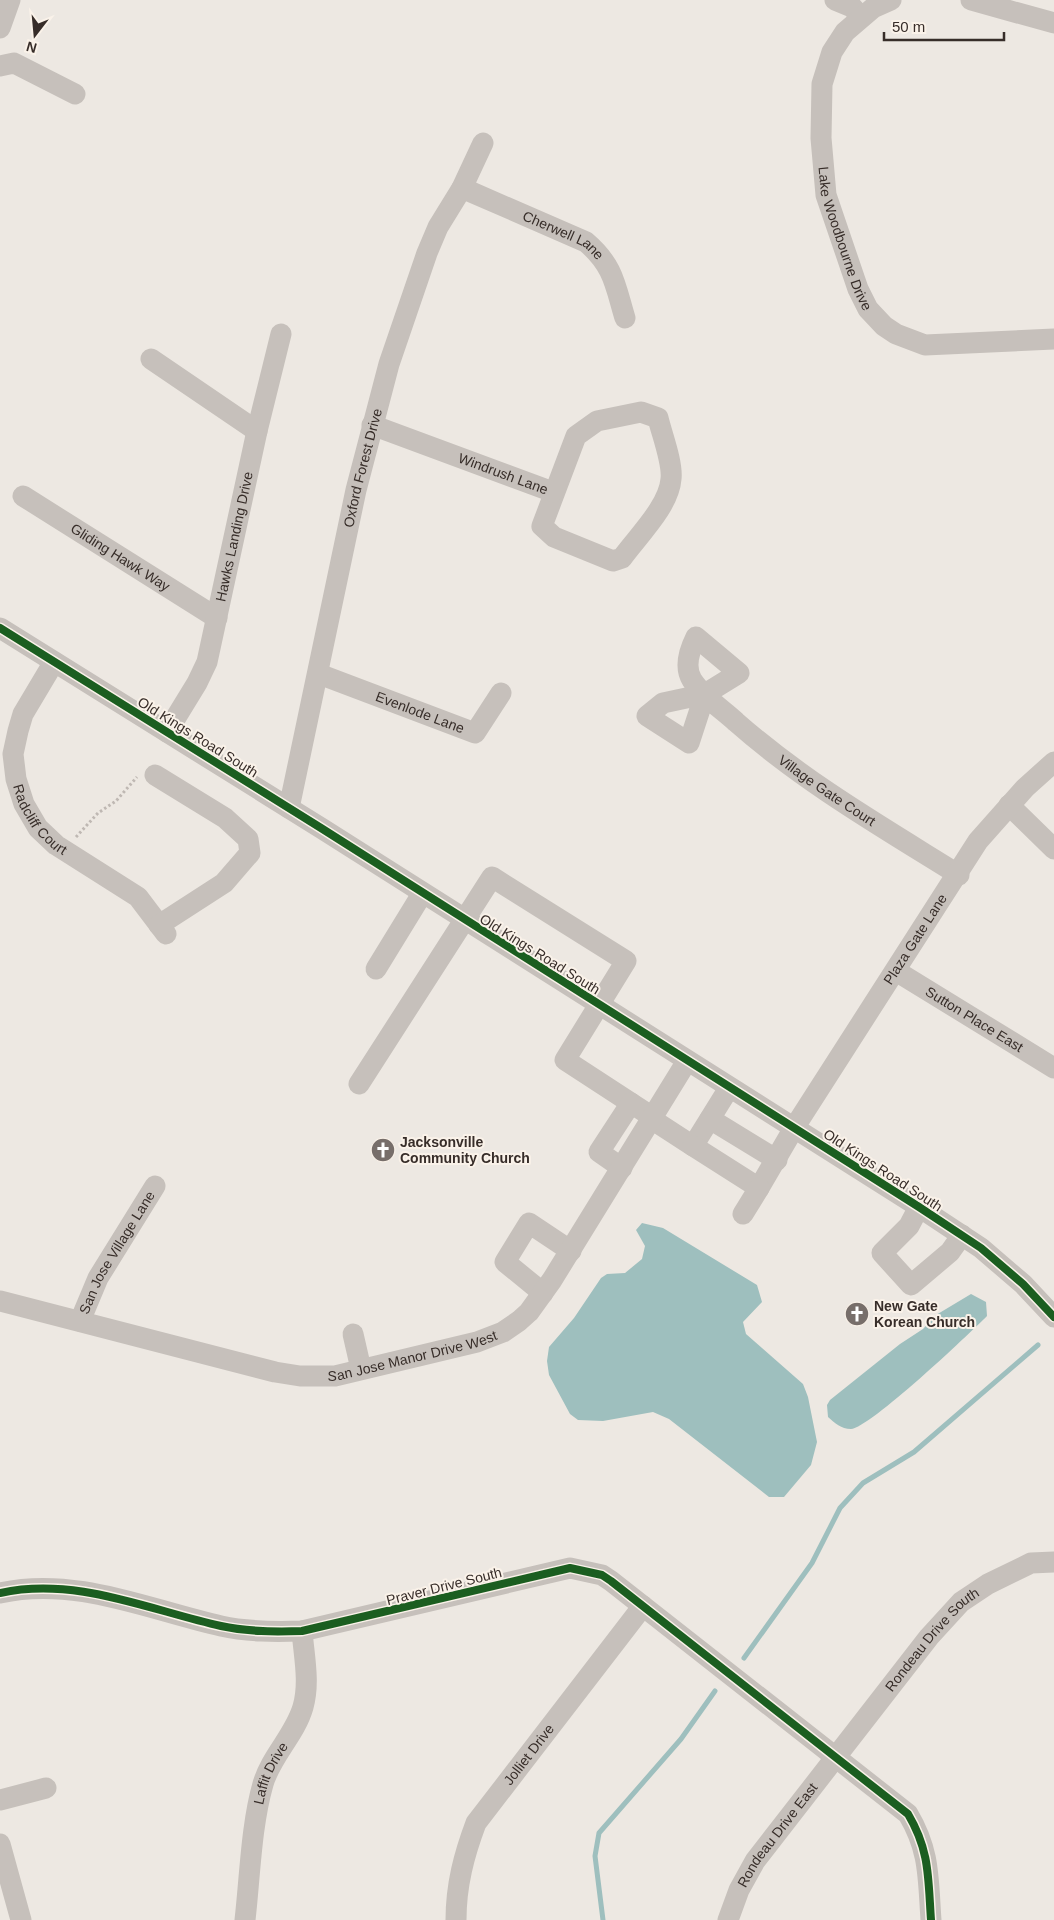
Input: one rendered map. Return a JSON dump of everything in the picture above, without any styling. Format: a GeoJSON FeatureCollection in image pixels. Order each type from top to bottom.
{"type":"FeatureCollection","features":[{"type":"Feature","properties":{"kind":"street"},"geometry":{"type":"LineString","coordinates":[[0,28],[10,0]]}},
{"type":"Feature","properties":{"kind":"street","name":"Lake Woodbourne Drive"},"geometry":{"type":"LineString","coordinates":[[891,0],[873,8],[850,6],[845,32],[832,52],[824,73],[820,104],[822,176],[829,206],[858,288],[868,309],[896,334],[925,345],[1054,339]]}},
{"type":"Feature","properties":{"kind":"street"},"geometry":{"type":"LineString","coordinates":[[971,0],[1054,22]]}},
{"type":"Feature","properties":{"kind":"street"},"geometry":{"type":"LineString","coordinates":[[0,66],[14,63],[75,94]]}},
{"type":"Feature","properties":{"kind":"street","name":"Oxford Forest Drive"},"geometry":{"type":"LineString","coordinates":[[288,808],[319,674],[372,424],[404,314],[438,227],[462,188],[483,144]]}},
{"type":"Feature","properties":{"kind":"street","name":"Cherwell Lane"},"geometry":{"type":"LineString","coordinates":[[462,188],[586,242],[602,256],[611,271],[625,318]]}},
{"type":"Feature","properties":{"kind":"street","name":"Hawks Landing Drive"},"geometry":{"type":"LineString","coordinates":[[167,732],[198,683],[207,662],[257,431],[281,334]]}},
{"type":"Feature","properties":{"kind":"street"},"geometry":{"type":"LineString","coordinates":[[151,359],[257,431]]}},
{"type":"Feature","properties":{"kind":"street","name":"Windrush Lane"},"geometry":{"type":"LineString","coordinates":[[641,412],[658,418],[672,478],[668,495],[622,558],[612,561],[554,537],[542,526],[554,492],[576,436],[597,421],[641,412]]}},
{"type":"Feature","properties":{"kind":"street","name":"Windrush Lane"},"geometry":{"type":"LineString","coordinates":[[372,424],[554,492]]}},
{"type":"Feature","properties":{"kind":"street","name":"Gliding Hawk Way"},"geometry":{"type":"LineString","coordinates":[[23,496],[216,618]]}},
{"type":"Feature","properties":{"kind":"street","name":"Old Kings Road South"},"geometry":{"type":"LineString","coordinates":[[0,628],[962,1235],[981,1248],[1023,1284],[1054,1318]]}},
{"type":"Feature","properties":{"kind":"street","name":"Radcliff Court"},"geometry":{"type":"LineString","coordinates":[[54,662],[23,714],[14,754],[16,779],[24,804],[38,828],[65,850],[138,897],[162,930],[224,883],[250,853],[248,839],[225,818],[154,776]]}},
{"type":"Feature","properties":{"kind":"street","name":"Evenlode Lane"},"geometry":{"type":"LineString","coordinates":[[319,674],[475,733],[502,694]]}},
{"type":"Feature","properties":{"kind":"street","name":"Village Gate Court"},"geometry":{"type":"LineString","coordinates":[[704,694],[774,755],[818,787],[958,875]]}},
{"type":"Feature","properties":{"kind":"street","name":"Plaza Gate Lane"},"geometry":{"type":"LineString","coordinates":[[743,1214],[777,1160],[794,1128],[958,875],[978,841],[1009,805],[1054,762]]}},
{"type":"Feature","properties":{"kind":"street"},"geometry":{"type":"LineString","coordinates":[[1009,805],[1054,849]]}},
{"type":"Feature","properties":{"kind":"street"},"geometry":{"type":"LineString","coordinates":[[359,1084],[492,877],[626,961],[565,1060],[759,1188]]}},
{"type":"Feature","properties":{"kind":"street"},"geometry":{"type":"LineString","coordinates":[[376,969],[422,894]]}},
{"type":"Feature","properties":{"kind":"street","name":"Sutton Place East"},"geometry":{"type":"LineString","coordinates":[[896,971],[1054,1068]]}},
{"type":"Feature","properties":{"kind":"street","name":"San Jose Manor Drive West"},"geometry":{"type":"LineString","coordinates":[[0,1301],[80,1320],[275,1372],[300,1376],[336,1376],[490,1338],[524,1316],[543,1293],[653,1119],[687,1061]]}},
{"type":"Feature","properties":{"kind":"street"},"geometry":{"type":"LineString","coordinates":[[693,1146],[729,1088]]}},
{"type":"Feature","properties":{"kind":"street"},"geometry":{"type":"LineString","coordinates":[[622,1168],[599,1152],[630,1103]]}},
{"type":"Feature","properties":{"kind":"street"},"geometry":{"type":"LineString","coordinates":[[710,1119],[777,1160]]}},
{"type":"Feature","properties":{"kind":"street","name":"San Jose Village Lane"},"geometry":{"type":"LineString","coordinates":[[80,1320],[98,1278],[155,1186]]}},
{"type":"Feature","properties":{"kind":"street"},"geometry":{"type":"LineString","coordinates":[[919,1207],[909,1226],[882,1253],[911,1285],[950,1252],[962,1235]]}},
{"type":"Feature","properties":{"kind":"street"},"geometry":{"type":"LineString","coordinates":[[543,1293],[505,1262],[529,1223],[571,1251]]}},
{"type":"Feature","properties":{"kind":"street"},"geometry":{"type":"LineString","coordinates":[[353,1334],[361,1370]]}},
{"type":"Feature","properties":{"kind":"street","name":"Rondeau Drive South"},"geometry":{"type":"LineString","coordinates":[[836,1757],[923,1644],[961,1602],[988,1584],[1031,1563],[1054,1562]]}},
{"type":"Feature","properties":{"kind":"street","name":"Praver Drive South"},"geometry":{"type":"LineString","coordinates":[[0,1593],[16,1590],[60,1589],[104,1595],[239,1629],[266,1632],[302,1632],[570,1568],[602,1575],[908,1814],[916,1828],[926,1856],[931,1920]]}},
{"type":"Feature","properties":{"kind":"street","name":"Jolliet Drive"},"geometry":{"type":"LineString","coordinates":[[456,1920],[457,1886],[464,1855],[476,1823],[643,1606]]}},
{"type":"Feature","properties":{"kind":"street","name":"Laffit Drive"},"geometry":{"type":"LineString","coordinates":[[245,1920],[262,1785],[270,1764],[304,1706],[307,1687],[302,1632]]}},
{"type":"Feature","properties":{"kind":"street","name":"Rondeau Drive East"},"geometry":{"type":"LineString","coordinates":[[728,1920],[739,1890],[755,1861],[836,1757]]}},
{"type":"Feature","properties":{"kind":"street"},"geometry":{"type":"LineString","coordinates":[[0,1800],[46,1788]]}},
{"type":"Feature","properties":{"kind":"street"},"geometry":{"type":"LineString","coordinates":[[0,1844],[21,1920]]}},
{"type":"Feature","properties":{"kind":"path"},"geometry":{"type":"LineString","coordinates":[[65,850],[98,813],[116,801],[138,776],[154,776]]}},
{"type":"Feature","properties":{"kind":"water"},"geometry":{"type":"Polygon","coordinates":[[[642,1223],[663,1228],[757,1285],[762,1302],[743,1322],[746,1334],[803,1384],[808,1397],[817,1442],[811,1465],[784,1497],[769,1497],[669,1419],[653,1412],[603,1421],[578,1420],[570,1414],[549,1375],[547,1361],[549,1347],[574,1318],[601,1278],[607,1274],[625,1273],[642,1259],[645,1246],[636,1230],[642,1223]]]}},
{"type":"Feature","properties":{"kind":"water"},"geometry":{"type":"Polygon","coordinates":[[[971,1294],[986,1302],[987,1316],[898,1398],[862,1425],[851,1429],[838,1425],[828,1417],[827,1405],[830,1400],[900,1344],[923,1329],[936,1315],[971,1294]]]}},
{"type":"Feature","properties":{"kind":"waterway"},"geometry":{"type":"LineString","coordinates":[[744,1658],[812,1563],[840,1508],[863,1483],[914,1452],[1038,1345]]}},
{"type":"Feature","properties":{"kind":"waterway"},"geometry":{"type":"LineString","coordinates":[[603,1920],[595,1856],[599,1833],[681,1739],[715,1691]]}},
{"type":"Feature","properties":{"kind":"cycle path"},"geometry":{"type":"LineString","coordinates":[[0,628],[321,828],[919,1207],[981,1248],[1023,1284],[1054,1317]]}},
{"type":"Feature","properties":{"kind":"cycle path"},"geometry":{"type":"LineString","coordinates":[[0,1593],[28,1589],[84,1592],[112,1597],[231,1628],[261,1631],[302,1631],[570,1568],[602,1575],[908,1814],[920,1840],[927,1865],[931,1920]]}},
{"type":"Feature","properties":{"kind":"place","name":"Jacksonville Community Church"},"geometry":{"type":"Point","coordinates":[383,1150]}},
{"type":"Feature","properties":{"kind":"place","name":"New Gate Korean Church"},"geometry":{"type":"Point","coordinates":[857,1314]}}]}
